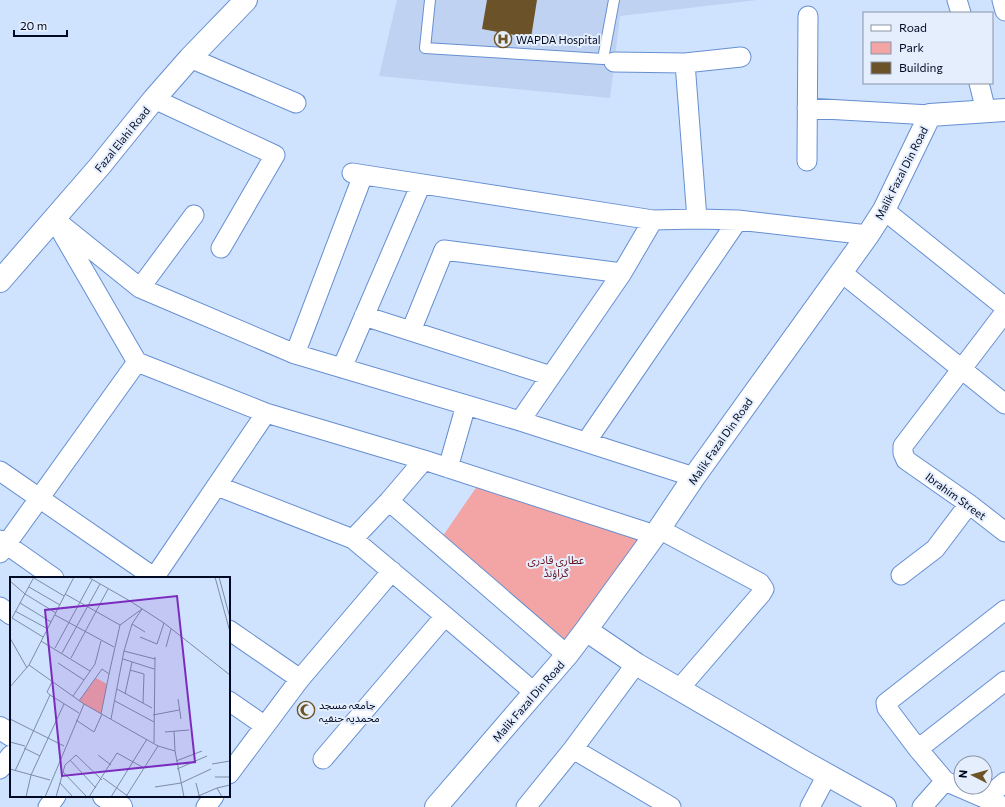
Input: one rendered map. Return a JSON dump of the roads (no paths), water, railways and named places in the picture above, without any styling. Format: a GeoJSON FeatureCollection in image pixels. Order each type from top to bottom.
{"type":"FeatureCollection","features":[{"type":"Feature","properties":{"kind":"street","name":"Fazal Elahi Road"},"geometry":{"type":"LineString","coordinates":[[0,282],[100,167],[154,99],[190,58],[246,0]]}},
{"type":"Feature","properties":{"kind":"street"},"geometry":{"type":"LineString","coordinates":[[958,0],[961,12]]}},
{"type":"Feature","properties":{"kind":"street"},"geometry":{"type":"LineString","coordinates":[[1002,0],[1005,11]]}},
{"type":"Feature","properties":{"kind":"street"},"geometry":{"type":"LineString","coordinates":[[807,162],[808,16]]}},
{"type":"Feature","properties":{"kind":"street"},"geometry":{"type":"LineString","coordinates":[[614,62],[685,63],[741,57]]}},
{"type":"Feature","properties":{"kind":"street"},"geometry":{"type":"LineString","coordinates":[[190,58],[296,103]]}},
{"type":"Feature","properties":{"kind":"street"},"geometry":{"type":"LineString","coordinates":[[685,63],[698,219]]}},
{"type":"Feature","properties":{"kind":"street"},"geometry":{"type":"LineString","coordinates":[[980,84],[995,110]]}},
{"type":"Feature","properties":{"kind":"street"},"geometry":{"type":"LineString","coordinates":[[154,99],[276,155],[221,248]]}},
{"type":"Feature","properties":{"kind":"street"},"geometry":{"type":"LineString","coordinates":[[807,108],[930,115]]}},
{"type":"Feature","properties":{"kind":"street","name":"Malik Fazal Din Road"},"geometry":{"type":"LineString","coordinates":[[438,806],[535,693],[586,630],[657,532],[694,477],[868,235],[884,210],[930,115],[995,110]]}},
{"type":"Feature","properties":{"kind":"street"},"geometry":{"type":"LineString","coordinates":[[295,354],[357,174],[653,220],[738,220],[868,235]]}},
{"type":"Feature","properties":{"kind":"street"},"geometry":{"type":"LineString","coordinates":[[342,368],[421,184]]}},
{"type":"Feature","properties":{"kind":"street"},"geometry":{"type":"LineString","coordinates":[[884,210],[1005,307]]}},
{"type":"Feature","properties":{"kind":"street"},"geometry":{"type":"LineString","coordinates":[[140,288],[194,215]]}},
{"type":"Feature","properties":{"kind":"street"},"geometry":{"type":"LineString","coordinates":[[54,219],[140,288],[295,354],[520,421],[694,477]]}},
{"type":"Feature","properties":{"kind":"street"},"geometry":{"type":"LineString","coordinates":[[54,219],[137,362],[266,414],[424,460],[657,532],[760,583],[764,589],[761,594],[679,689]]}},
{"type":"Feature","properties":{"kind":"street"},"geometry":{"type":"LineString","coordinates":[[520,421],[622,273],[653,220]]}},
{"type":"Feature","properties":{"kind":"street"},"geometry":{"type":"LineString","coordinates":[[586,442],[738,220]]}},
{"type":"Feature","properties":{"kind":"street"},"geometry":{"type":"LineString","coordinates":[[411,331],[444,250],[622,273]]}},
{"type":"Feature","properties":{"kind":"street"},"geometry":{"type":"LineString","coordinates":[[841,272],[1005,404]]}},
{"type":"Feature","properties":{"kind":"street"},"geometry":{"type":"LineString","coordinates":[[961,369],[1005,312]]}},
{"type":"Feature","properties":{"kind":"street"},"geometry":{"type":"LineString","coordinates":[[364,316],[551,376]]}},
{"type":"Feature","properties":{"kind":"street"},"geometry":{"type":"LineString","coordinates":[[52,577],[2,546],[39,499],[137,362]]}},
{"type":"Feature","properties":{"kind":"street","name":"Ibrahim Street"},"geometry":{"type":"LineString","coordinates":[[961,369],[903,446],[903,453],[906,460],[969,504],[1005,532]]}},
{"type":"Feature","properties":{"kind":"street"},"geometry":{"type":"LineString","coordinates":[[448,468],[466,405]]}},
{"type":"Feature","properties":{"kind":"street"},"geometry":{"type":"LineString","coordinates":[[155,577],[266,414]]}},
{"type":"Feature","properties":{"kind":"street"},"geometry":{"type":"LineString","coordinates":[[353,540],[424,460]]}},
{"type":"Feature","properties":{"kind":"street"},"geometry":{"type":"LineString","coordinates":[[0,471],[153,577]]}},
{"type":"Feature","properties":{"kind":"street"},"geometry":{"type":"LineString","coordinates":[[217,486],[353,540],[392,571],[535,693]]}},
{"type":"Feature","properties":{"kind":"street"},"geometry":{"type":"LineString","coordinates":[[389,501],[566,655]]}},
{"type":"Feature","properties":{"kind":"street"},"geometry":{"type":"LineString","coordinates":[[901,575],[935,549],[969,504]]}},
{"type":"Feature","properties":{"kind":"street"},"geometry":{"type":"LineString","coordinates":[[230,769],[265,726],[300,679],[392,571]]}},
{"type":"Feature","properties":{"kind":"street"},"geometry":{"type":"LineString","coordinates":[[0,607],[10,614]]}},
{"type":"Feature","properties":{"kind":"street"},"geometry":{"type":"LineString","coordinates":[[1005,610],[886,703],[887,708],[918,749],[945,781],[1005,807]]}},
{"type":"Feature","properties":{"kind":"street"},"geometry":{"type":"LineString","coordinates":[[322,759],[445,616]]}},
{"type":"Feature","properties":{"kind":"street"},"geometry":{"type":"LineString","coordinates":[[586,630],[636,664],[885,807]]}},
{"type":"Feature","properties":{"kind":"street"},"geometry":{"type":"LineString","coordinates":[[230,631],[300,679]]}},
{"type":"Feature","properties":{"kind":"street"},"geometry":{"type":"LineString","coordinates":[[526,807],[573,749],[636,664]]}},
{"type":"Feature","properties":{"kind":"street"},"geometry":{"type":"LineString","coordinates":[[918,749],[1005,681]]}},
{"type":"Feature","properties":{"kind":"street"},"geometry":{"type":"LineString","coordinates":[[230,702],[265,726]]}},
{"type":"Feature","properties":{"kind":"street"},"geometry":{"type":"LineString","coordinates":[[0,728],[10,734]]}},
{"type":"Feature","properties":{"kind":"street"},"geometry":{"type":"LineString","coordinates":[[573,749],[671,807]]}},
{"type":"Feature","properties":{"kind":"street"},"geometry":{"type":"LineString","coordinates":[[0,769],[10,755]]}},
{"type":"Feature","properties":{"kind":"street"},"geometry":{"type":"LineString","coordinates":[[810,807],[827,775]]}},
{"type":"Feature","properties":{"kind":"street"},"geometry":{"type":"LineString","coordinates":[[922,807],[945,781]]}},
{"type":"Feature","properties":{"kind":"street"},"geometry":{"type":"LineString","coordinates":[[986,798],[1005,782]]}},
{"type":"Feature","properties":{"kind":"street"},"geometry":{"type":"LineString","coordinates":[[48,807],[55,797]]}},
{"type":"Feature","properties":{"kind":"street"},"geometry":{"type":"LineString","coordinates":[[206,807],[213,797]]}},
{"type":"Feature","properties":{"kind":"lane"},"geometry":{"type":"LineString","coordinates":[[430,0],[425,48],[603,59],[614,0]]}},
{"type":"Feature","properties":{"kind":"place","name":"WAPDA Hospital"},"geometry":{"type":"Point","coordinates":[503,39]}},
{"type":"Feature","properties":{"kind":"place","name":"جامعہ مسجد محمدیہ حنفیہ"},"geometry":{"type":"Point","coordinates":[306,710]}},
{"type":"Feature","properties":{"kind":"park label","name":"عطاری قادری گراؤنڈ"},"geometry":{"type":"Point","coordinates":[556,565]}}]}
